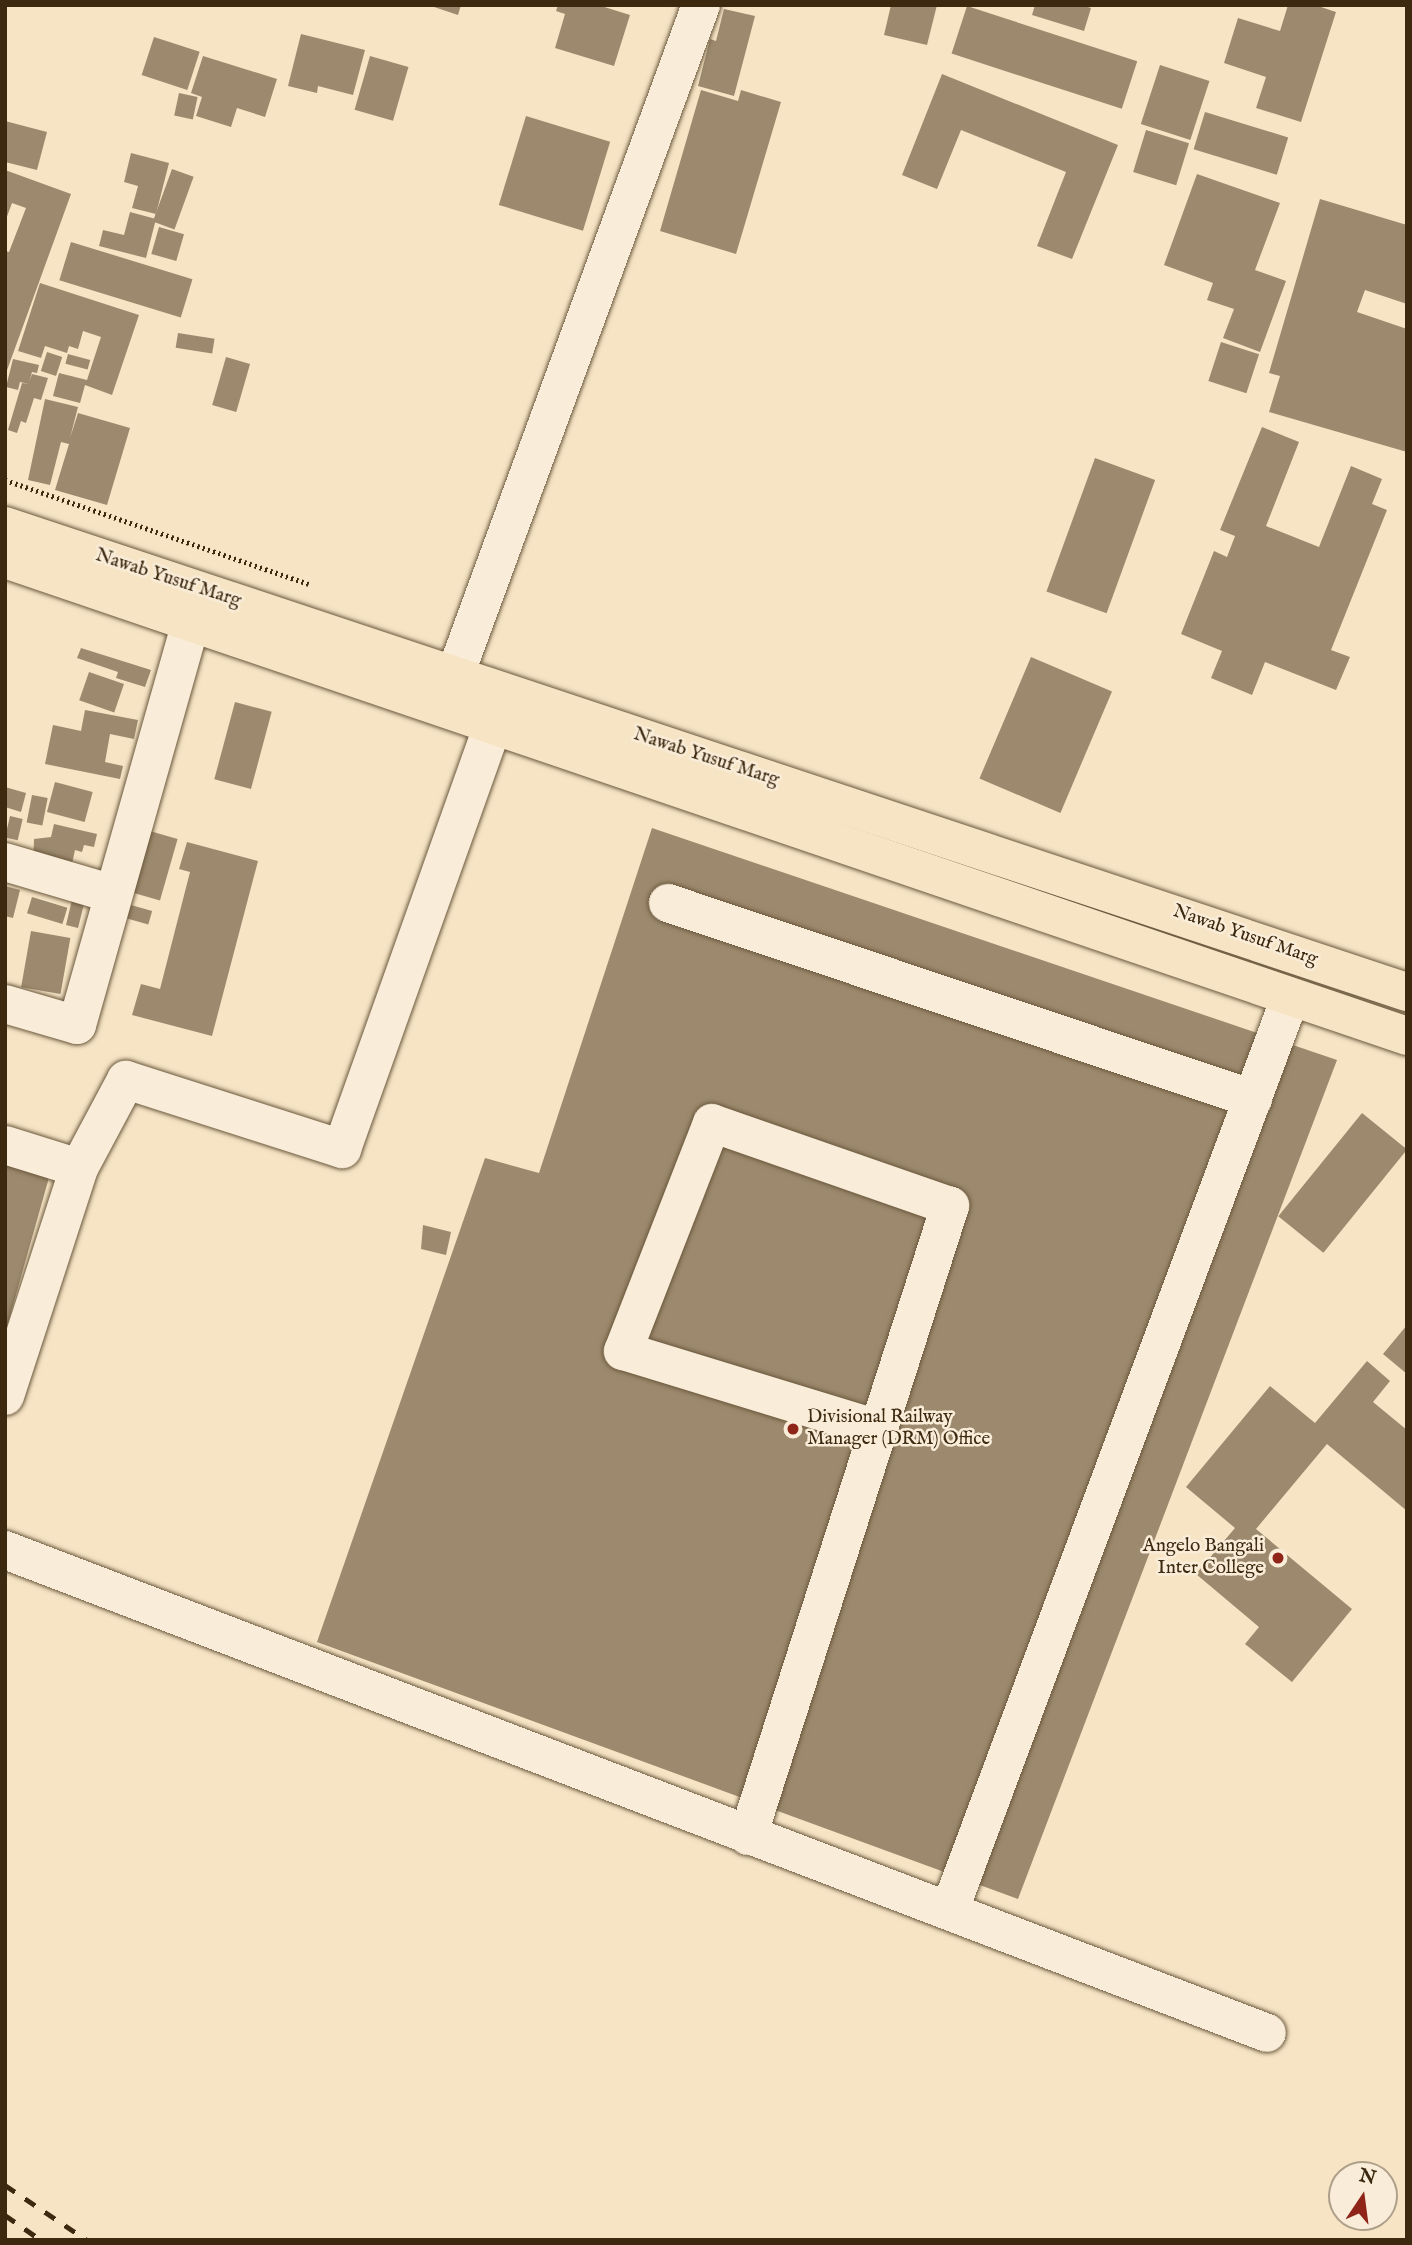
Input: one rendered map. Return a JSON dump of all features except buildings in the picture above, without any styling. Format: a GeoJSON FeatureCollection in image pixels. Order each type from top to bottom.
{"type":"FeatureCollection","features":[{"type":"Feature","properties":{"kind":"main road","name":"Nawab Yusuf Marg"},"geometry":{"type":"LineString","coordinates":[[5,526],[1407,992]]}},
{"type":"Feature","properties":{"kind":"main road"},"geometry":{"type":"LineString","coordinates":[[5,559],[192,619],[1407,1036]]}},
{"type":"Feature","properties":{"kind":"street"},"geometry":{"type":"LineString","coordinates":[[455,675],[701,5]]}},
{"type":"Feature","properties":{"kind":"street"},"geometry":{"type":"LineString","coordinates":[[5,1004],[77,1025],[192,619]]}},
{"type":"Feature","properties":{"kind":"street"},"geometry":{"type":"LineString","coordinates":[[5,1396],[79,1168],[126,1080],[342,1149],[494,723]]}},
{"type":"Feature","properties":{"kind":"street"},"geometry":{"type":"LineString","coordinates":[[5,862],[113,894]]}},
{"type":"Feature","properties":{"kind":"street"},"geometry":{"type":"LineString","coordinates":[[668,903],[1253,1099]]}},
{"type":"Feature","properties":{"kind":"street"},"geometry":{"type":"LineString","coordinates":[[950,1909],[1290,998]]}},
{"type":"Feature","properties":{"kind":"street"},"geometry":{"type":"LineString","coordinates":[[748,1836],[950,1206],[712,1123],[623,1351],[878,1429]]}},
{"type":"Feature","properties":{"kind":"street"},"geometry":{"type":"LineString","coordinates":[[5,1145],[79,1168]]}},
{"type":"Feature","properties":{"kind":"street"},"geometry":{"type":"LineString","coordinates":[[5,1550],[748,1836],[950,1909],[1267,2034]]}},
{"type":"Feature","properties":{"kind":"path"},"geometry":{"type":"LineString","coordinates":[[5,480],[314,586]]}},
{"type":"Feature","properties":{"kind":"railway"},"geometry":{"type":"LineString","coordinates":[[5,2185],[87,2240]]}},
{"type":"Feature","properties":{"kind":"railway"},"geometry":{"type":"LineString","coordinates":[[5,2215],[41,2240]]}},
{"type":"Feature","properties":{"kind":"place","name":"Divisional Railway Manager (DRM) Office"},"geometry":{"type":"Point","coordinates":[793,1429]}},
{"type":"Feature","properties":{"kind":"place","name":"Angelo Bangali Inter College"},"geometry":{"type":"Point","coordinates":[1278,1558]}}]}
